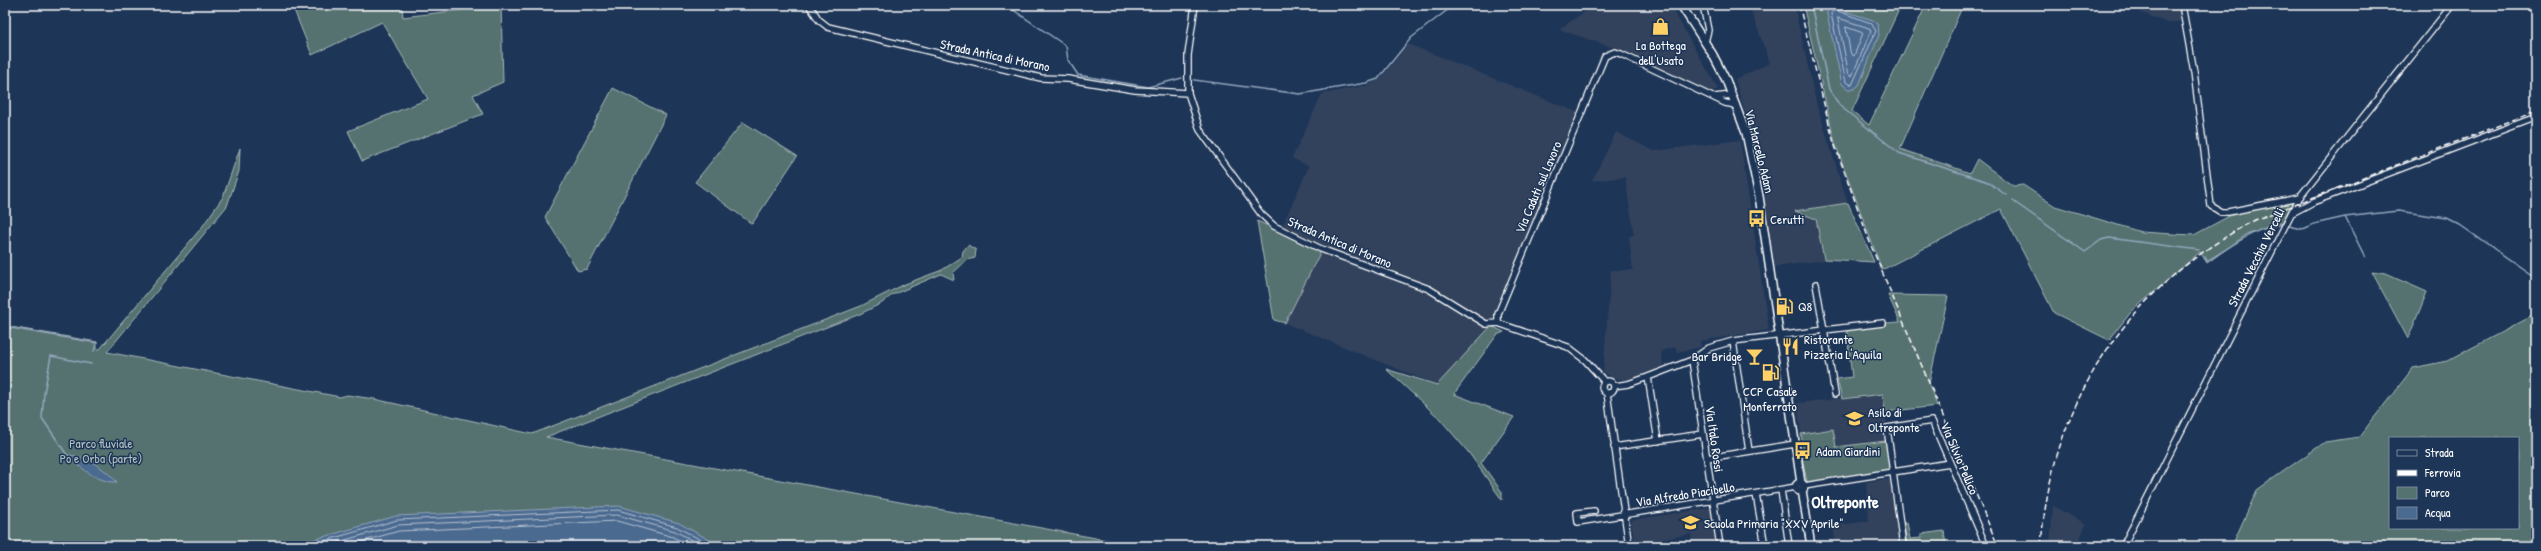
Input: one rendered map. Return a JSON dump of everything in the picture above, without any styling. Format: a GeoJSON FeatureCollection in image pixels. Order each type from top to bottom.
{"type":"FeatureCollection","features":[{"type":"Feature","properties":{"kind":"main road","name":"Via Marcello Adam"},"geometry":{"type":"LineString","coordinates":[[1681,5],[1705,42],[1732,95],[1754,164],[1781,335],[1801,487],[1811,546]]}},
{"type":"Feature","properties":{"kind":"street","name":"Strada Antica di Morano"},"geometry":{"type":"LineString","coordinates":[[809,5],[819,20],[828,27],[938,55],[1041,78],[1068,79],[1142,91],[1188,93]]}},
{"type":"Feature","properties":{"kind":"street","name":"Strada Antica di Morano"},"geometry":{"type":"LineString","coordinates":[[1195,5],[1188,55],[1188,93],[1200,130],[1261,214],[1274,226],[1321,249],[1429,289],[1482,322],[1490,325],[1498,323]]}},
{"type":"Feature","properties":{"kind":"street"},"geometry":{"type":"LineString","coordinates":[[1703,5],[1708,30],[1705,42]]}},
{"type":"Feature","properties":{"kind":"street"},"geometry":{"type":"LineString","coordinates":[[2182,5],[2194,72],[2211,206],[2221,212],[2228,212],[2299,198]]}},
{"type":"Feature","properties":{"kind":"street","name":"Strada Vecchia Vercelli"},"geometry":{"type":"LineString","coordinates":[[2123,546],[2275,242],[2299,198],[2452,5]]}},
{"type":"Feature","properties":{"kind":"street","name":"Via Caduti sul Lavoro"},"geometry":{"type":"LineString","coordinates":[[1498,323],[1498,314],[1605,56],[1611,52],[1621,54],[1714,97],[1736,105]]}},
{"type":"Feature","properties":{"kind":"street"},"geometry":{"type":"LineString","coordinates":[[1714,97],[1732,95]]}},
{"type":"Feature","properties":{"kind":"street"},"geometry":{"type":"LineString","coordinates":[[2292,213],[2313,202],[2536,117]]}},
{"type":"Feature","properties":{"kind":"street"},"geometry":{"type":"LineString","coordinates":[[1816,284],[1835,394]]}},
{"type":"Feature","properties":{"kind":"street"},"geometry":{"type":"LineString","coordinates":[[1498,323],[1568,347],[1585,360],[1604,381],[1611,381],[1614,386]]}},
{"type":"Feature","properties":{"kind":"street"},"geometry":{"type":"LineString","coordinates":[[1614,386],[1628,384],[1648,377],[1692,360],[1709,348],[1733,341],[1882,323]]}},
{"type":"Feature","properties":{"kind":"street"},"geometry":{"type":"LineString","coordinates":[[1733,341],[1749,451]]}},
{"type":"Feature","properties":{"kind":"street","name":"Via Italo Rossi"},"geometry":{"type":"LineString","coordinates":[[1692,360],[1720,546]]}},
{"type":"Feature","properties":{"kind":"street"},"geometry":{"type":"LineString","coordinates":[[1648,377],[1658,441]]}},
{"type":"Feature","properties":{"kind":"street"},"geometry":{"type":"LineString","coordinates":[[1604,381],[1601,388],[1607,393],[1628,546]]}},
{"type":"Feature","properties":{"kind":"street"},"geometry":{"type":"LineString","coordinates":[[1607,393],[1612,391],[1614,386]]}},
{"type":"Feature","properties":{"kind":"street","name":"Via Silvio Pellico"},"geometry":{"type":"LineString","coordinates":[[1893,473],[1887,428],[1932,421],[1986,546]]}},
{"type":"Feature","properties":{"kind":"street"},"geometry":{"type":"LineString","coordinates":[[1614,447],[1703,434]]}},
{"type":"Feature","properties":{"kind":"street"},"geometry":{"type":"LineString","coordinates":[[1707,458],[1795,444]]}},
{"type":"Feature","properties":{"kind":"street","name":"Via Alfredo Piacibello"},"geometry":{"type":"LineString","coordinates":[[1594,511],[1577,513],[1578,522],[1950,463]]}},
{"type":"Feature","properties":{"kind":"street"},"geometry":{"type":"LineString","coordinates":[[1893,473],[1903,546]]}},
{"type":"Feature","properties":{"kind":"street"},"geometry":{"type":"LineString","coordinates":[[1781,490],[1790,546]]}},
{"type":"Feature","properties":{"kind":"street"},"geometry":{"type":"LineString","coordinates":[[1756,494],[1765,546]]}},
{"type":"Feature","properties":{"kind":"shaded area"},"geometry":{"type":"Polygon","coordinates":[[[1595,5],[1670,5],[1718,89],[1708,93],[1691,88],[1645,59],[1559,29],[1595,5]]]}},
{"type":"Feature","properties":{"kind":"shaded area"},"geometry":{"type":"Polygon","coordinates":[[[1749,5],[1794,5],[1817,106],[1848,203],[1796,211],[1816,219],[1824,260],[1775,267],[1759,160],[1735,79],[1770,63],[1749,5]]]}},
{"type":"Feature","properties":{"kind":"shaded area"},"geometry":{"type":"Polygon","coordinates":[[[2122,5],[2178,5],[2182,21],[2167,23],[2122,5]]]}},
{"type":"Feature","properties":{"kind":"shaded area"},"geometry":{"type":"Polygon","coordinates":[[[1408,44],[1577,112],[1491,326],[1437,385],[1285,323],[1322,249],[1280,231],[1309,166],[1292,158],[1322,94],[1368,85],[1381,78],[1408,44]]]}},
{"type":"Feature","properties":{"kind":"shaded area","name":"Cerutti"},"geometry":{"type":"Polygon","coordinates":[[[1616,132],[1654,151],[1740,140],[1769,330],[1700,341],[1701,347],[1677,352],[1676,347],[1661,351],[1663,366],[1631,381],[1613,378],[1603,372],[1611,270],[1633,270],[1629,236],[1634,235],[1625,177],[1592,181],[1616,132]]]}},
{"type":"Feature","properties":{"kind":"shaded area","name":"Asilo di Oltreponte"},"geometry":{"type":"Polygon","coordinates":[[[1883,394],[1887,427],[1884,427],[1886,441],[1836,447],[1826,430],[1801,434],[1797,403],[1883,394]]]}},
{"type":"Feature","properties":{"kind":"shaded area"},"geometry":{"type":"Polygon","coordinates":[[[1890,479],[1899,546],[1836,546],[1833,526],[1869,521],[1866,482],[1890,479]]]}},
{"type":"Feature","properties":{"kind":"shaded area"},"geometry":{"type":"Polygon","coordinates":[[[2053,506],[2086,524],[2078,543],[2083,546],[2050,546],[2053,506]]]}},
{"type":"Feature","properties":{"kind":"shaded area"},"geometry":{"type":"Polygon","coordinates":[[[1711,508],[1717,546],[1692,546],[1691,534],[1635,544],[1631,520],[1711,508]]]}},
{"type":"Feature","properties":{"kind":"green space"},"geometry":{"type":"Polygon","coordinates":[[[292,5],[402,5],[403,17],[501,5],[503,82],[473,95],[483,114],[362,161],[348,131],[428,99],[382,22],[312,55],[292,5]]]}},
{"type":"Feature","properties":{"kind":"green space"},"geometry":{"type":"Polygon","coordinates":[[[1803,5],[1901,5],[1852,111],[1869,125],[1926,5],[1963,5],[1900,149],[1970,173],[1977,159],[2013,186],[2023,185],[2055,206],[2141,232],[2194,235],[2246,207],[2295,198],[2282,223],[2246,235],[2207,263],[2200,252],[2131,312],[2109,340],[2054,313],[2001,209],[1882,270],[1835,143],[1803,5]]]}},
{"type":"Feature","properties":{"kind":"green space"},"geometry":{"type":"Polygon","coordinates":[[[613,88],[666,115],[587,269],[578,271],[545,217],[613,88]]]}},
{"type":"Feature","properties":{"kind":"green space"},"geometry":{"type":"Polygon","coordinates":[[[743,122],[797,156],[752,224],[695,182],[743,122]]]}},
{"type":"Feature","properties":{"kind":"green space","name":"Parco fluviale Po e Orba (parte)"},"geometry":{"type":"Polygon","coordinates":[[[240,148],[239,171],[227,206],[107,352],[340,397],[347,395],[374,399],[532,434],[861,306],[905,284],[942,270],[962,257],[963,251],[968,245],[976,250],[975,258],[967,260],[953,273],[954,280],[941,274],[892,295],[882,303],[860,314],[546,437],[1139,546],[5,546],[5,326],[97,342],[97,349],[100,349],[202,227],[223,197],[240,148]]]}},
{"type":"Feature","properties":{"kind":"green space"},"geometry":{"type":"Polygon","coordinates":[[[1848,203],[1874,262],[1824,259],[1816,219],[1795,211],[1848,203]]]}},
{"type":"Feature","properties":{"kind":"green space"},"geometry":{"type":"Polygon","coordinates":[[[1257,221],[1322,249],[1285,323],[1274,320],[1257,221]]]}},
{"type":"Feature","properties":{"kind":"green space"},"geometry":{"type":"Polygon","coordinates":[[[2372,272],[2386,274],[2427,292],[2408,339],[2372,272]]]}},
{"type":"Feature","properties":{"kind":"green space"},"geometry":{"type":"Polygon","coordinates":[[[1888,295],[1948,296],[1929,384],[1937,406],[1885,412],[1883,394],[1842,399],[1837,379],[1852,377],[1846,326],[1900,322],[1888,295]]]}},
{"type":"Feature","properties":{"kind":"green space"},"geometry":{"type":"Polygon","coordinates":[[[2536,314],[2536,546],[2232,546],[2257,490],[2325,442],[2359,437],[2413,368],[2447,361],[2536,314]]]}},
{"type":"Feature","properties":{"kind":"green space"},"geometry":{"type":"Polygon","coordinates":[[[1491,326],[1504,332],[1497,335],[1454,394],[1514,417],[1481,463],[1502,492],[1502,500],[1469,453],[1439,418],[1386,369],[1437,385],[1491,326]]]}},
{"type":"Feature","properties":{"kind":"green space"},"geometry":{"type":"Polygon","coordinates":[[[1833,429],[1836,447],[1886,441],[1890,471],[1807,482],[1801,452],[1804,452],[1801,434],[1833,429]]]}},
{"type":"Feature","properties":{"kind":"green space"},"geometry":{"type":"Polygon","coordinates":[[[1907,522],[1910,539],[1921,538],[1921,534],[1944,531],[1946,546],[1907,546],[1904,523],[1907,522]]]}},
{"type":"Feature","properties":{"kind":"water"},"geometry":{"type":"Polygon","coordinates":[[[1831,7],[1873,20],[1878,24],[1879,35],[1859,85],[1854,89],[1848,89],[1842,84],[1827,14],[1827,9],[1831,7]]]}},
{"type":"Feature","properties":{"kind":"water"},"geometry":{"type":"Polygon","coordinates":[[[67,455],[81,457],[88,460],[107,472],[117,482],[103,480],[90,474],[67,455]]]}},
{"type":"Feature","properties":{"kind":"water"},"geometry":{"type":"Polygon","coordinates":[[[619,506],[679,523],[720,546],[292,546],[396,516],[619,506]]]}},
{"type":"Feature","properties":{"kind":"waterway"},"geometry":{"type":"LineString","coordinates":[[1006,5],[1066,46],[1068,60],[1078,75],[1148,87],[1182,78]]}},
{"type":"Feature","properties":{"kind":"waterway"},"geometry":{"type":"LineString","coordinates":[[1194,80],[1300,94],[1366,83],[1378,79],[1411,38],[1454,5]]}},
{"type":"Feature","properties":{"kind":"waterway"},"geometry":{"type":"LineString","coordinates":[[1811,5],[1829,89],[1840,106],[1899,153],[1988,182],[2006,195]]}},
{"type":"Feature","properties":{"kind":"waterway"},"geometry":{"type":"LineString","coordinates":[[2013,201],[2085,252],[2101,240],[2109,238],[2199,250]]}},
{"type":"Feature","properties":{"kind":"waterway"},"geometry":{"type":"LineString","coordinates":[[2289,226],[2302,229],[2314,224],[2345,217],[2398,211],[2446,218],[2460,225],[2536,278]]}},
{"type":"Feature","properties":{"kind":"waterway"},"geometry":{"type":"LineString","coordinates":[[2345,217],[2365,257]]}},
{"type":"Feature","properties":{"kind":"waterway"},"geometry":{"type":"LineString","coordinates":[[2205,257],[2207,261],[2253,233],[2273,226],[2281,225]]}},
{"type":"Feature","properties":{"kind":"waterway"},"geometry":{"type":"LineString","coordinates":[[5,327],[97,343],[94,351]]}},
{"type":"Feature","properties":{"kind":"waterway"},"geometry":{"type":"LineString","coordinates":[[67,455],[42,418],[44,393],[51,356],[91,364]]}},
{"type":"Feature","properties":{"kind":"railway"},"geometry":{"type":"LineString","coordinates":[[1799,5],[1834,143],[1872,248],[1998,546]]}},
{"type":"Feature","properties":{"kind":"railway"},"geometry":{"type":"LineString","coordinates":[[2041,546],[2048,493],[2061,444],[2079,398],[2104,354],[2134,315],[2169,279],[2209,248],[2255,220],[2536,111]]}},
{"type":"Feature","properties":{"kind":"place","name":"La Bottega dell'Usato"},"geometry":{"type":"Point","coordinates":[1661,26]}},
{"type":"Feature","properties":{"kind":"place","name":"Cerutti"},"geometry":{"type":"Point","coordinates":[1757,219]}},
{"type":"Feature","properties":{"kind":"place","name":"Q8"},"geometry":{"type":"Point","coordinates":[1785,306]}},
{"type":"Feature","properties":{"kind":"place","name":"Ristorante Pizzeria L'Aquila"},"geometry":{"type":"Point","coordinates":[1791,346]}},
{"type":"Feature","properties":{"kind":"place","name":"Bar Bridge"},"geometry":{"type":"Point","coordinates":[1755,356]}},
{"type":"Feature","properties":{"kind":"place","name":"CCP Casale Monferrato"},"geometry":{"type":"Point","coordinates":[1770,372]}},
{"type":"Feature","properties":{"kind":"place","name":"Asilo di Oltreponte"},"geometry":{"type":"Point","coordinates":[1855,419]}},
{"type":"Feature","properties":{"kind":"place","name":"Adam Giardini"},"geometry":{"type":"Point","coordinates":[1803,451]}},
{"type":"Feature","properties":{"kind":"place","name":"Scuola Primaria \"XXV Aprile\""},"geometry":{"type":"Point","coordinates":[1691,523]}},
{"type":"Feature","properties":{"kind":"district","name":"Oltreponte"},"geometry":{"type":"Point","coordinates":[1845,502]}}]}
